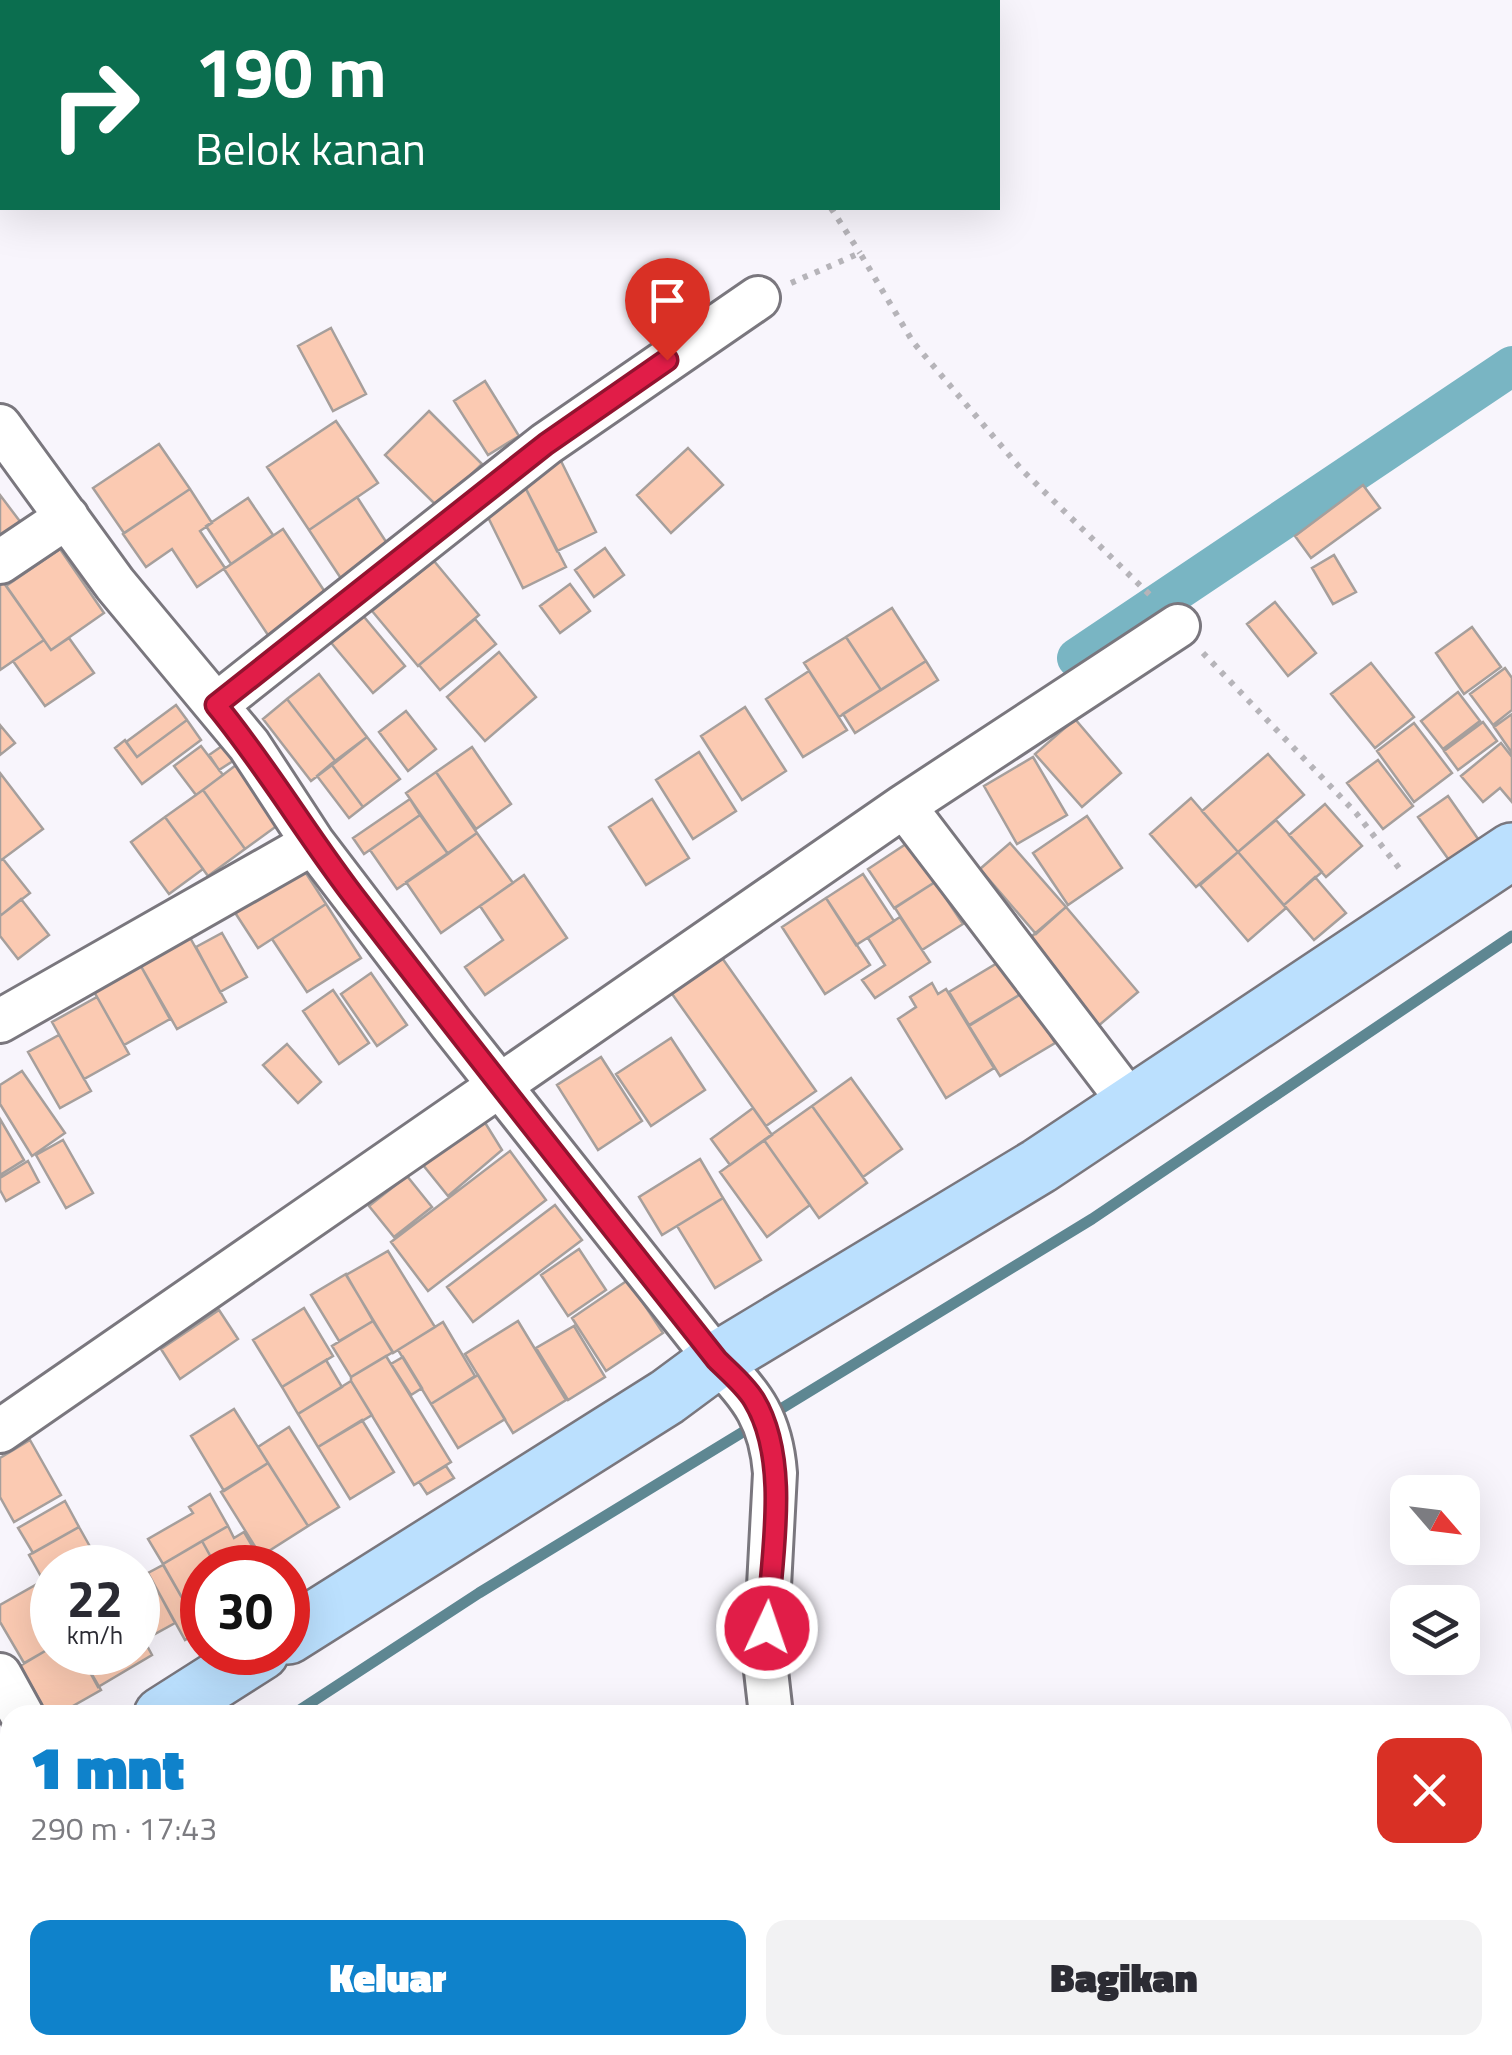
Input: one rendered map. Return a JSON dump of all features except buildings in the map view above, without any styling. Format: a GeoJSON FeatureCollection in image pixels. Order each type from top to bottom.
{"type":"FeatureCollection","features":[{"type":"Feature","properties":{"kind":"street"},"geometry":{"type":"LineString","coordinates":[[216,705],[546,444],[758,298]]}},
{"type":"Feature","properties":{"kind":"street"},"geometry":{"type":"LineString","coordinates":[[0,426],[115,584],[249,745],[312,843],[498,1084],[735,1379],[772,1442],[775,1494],[765,1662],[770,1705]]}},
{"type":"Feature","properties":{"kind":"street"},"geometry":{"type":"LineString","coordinates":[[0,562],[67,517]]}},
{"type":"Feature","properties":{"kind":"street"},"geometry":{"type":"LineString","coordinates":[[0,1431],[904,806],[1178,626]]}},
{"type":"Feature","properties":{"kind":"street"},"geometry":{"type":"LineString","coordinates":[[904,806],[1131,1104]]}},
{"type":"Feature","properties":{"kind":"street"},"geometry":{"type":"LineString","coordinates":[[0,1021],[312,843]]}},
{"type":"Feature","properties":{"kind":"street"},"geometry":{"type":"LineString","coordinates":[[310,1622],[667,1397],[735,1379],[1038,1166],[1512,851]]}},
{"type":"Feature","properties":{"kind":"street"},"geometry":{"type":"LineString","coordinates":[[0,1675],[16,1705]]}},
{"type":"Feature","properties":{"kind":"street"},"geometry":{"type":"LineString","coordinates":[[178,1705],[225,1675]]}},
{"type":"Feature","properties":{"kind":"path"},"geometry":{"type":"LineString","coordinates":[[832,210],[913,342],[1021,469],[1160,604],[1356,814],[1429,906]]}},
{"type":"Feature","properties":{"kind":"path"},"geometry":{"type":"LineString","coordinates":[[758,298],[860,253]]}},
{"type":"Feature","properties":{"kind":"waterway"},"geometry":{"type":"LineString","coordinates":[[1077,658],[1512,366]]}},
{"type":"Feature","properties":{"kind":"waterway"},"geometry":{"type":"LineString","coordinates":[[307,1705],[479,1593],[1092,1219],[1512,936]]}},
{"type":"Feature","properties":{"kind":"route"},"geometry":{"type":"LineString","coordinates":[[667,360],[546,444],[216,705],[249,745],[312,843],[452,1024],[717,1360],[754,1398],[772,1442],[775,1473],[767,1628]]}}]}
